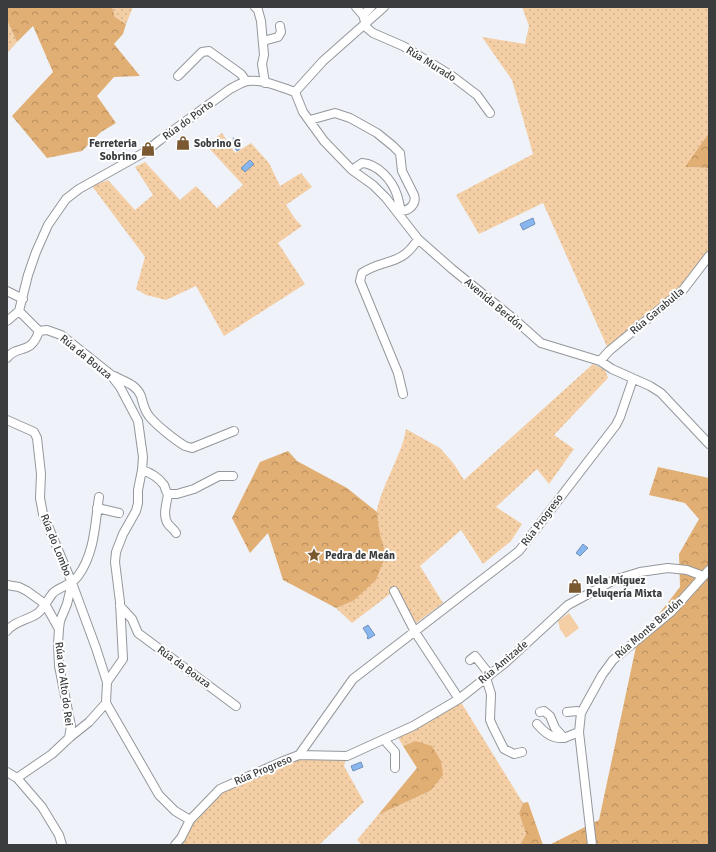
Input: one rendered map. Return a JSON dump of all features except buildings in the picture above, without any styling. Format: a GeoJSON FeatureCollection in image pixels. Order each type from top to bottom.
{"type":"FeatureCollection","features":[{"type":"Feature","properties":{"kind":"street"},"geometry":{"type":"LineString","coordinates":[[255,7],[258,10],[261,21],[264,54],[262,64],[265,83]]}},
{"type":"Feature","properties":{"kind":"street"},"geometry":{"type":"LineString","coordinates":[[356,7],[363,15],[365,24]]}},
{"type":"Feature","properties":{"kind":"street"},"geometry":{"type":"LineString","coordinates":[[363,15],[371,7]]}},
{"type":"Feature","properties":{"kind":"street"},"geometry":{"type":"LineString","coordinates":[[178,76],[202,52],[209,51],[241,74],[246,81],[265,83],[295,92],[323,61],[384,7]]}},
{"type":"Feature","properties":{"kind":"street","name":"Rúa Murado"},"geometry":{"type":"LineString","coordinates":[[365,24],[373,33],[403,46],[452,76],[477,95],[490,114]]}},
{"type":"Feature","properties":{"kind":"street"},"geometry":{"type":"LineString","coordinates":[[263,41],[278,37],[281,32],[280,26]]}},
{"type":"Feature","properties":{"kind":"street","name":"Rúa do Porto"},"geometry":{"type":"LineString","coordinates":[[19,311],[30,270],[48,225],[66,199],[79,189],[145,152],[230,89],[246,81]]}},
{"type":"Feature","properties":{"kind":"street","name":"Avenida Berdón"},"geometry":{"type":"LineString","coordinates":[[295,92],[303,112],[324,141],[352,170],[373,185],[399,212],[418,239],[452,269],[541,343],[600,361],[661,393],[709,444]]}},
{"type":"Feature","properties":{"kind":"street"},"geometry":{"type":"LineString","coordinates":[[310,120],[330,113],[335,113],[350,118],[377,133],[393,146],[400,153],[402,171],[416,199],[413,205],[408,209],[399,212],[395,189],[383,174],[368,163],[362,163],[352,170]]}},
{"type":"Feature","properties":{"kind":"street"},"geometry":{"type":"LineString","coordinates":[[403,394],[398,373],[360,281],[362,273],[367,269],[400,258],[418,239]]}},
{"type":"Feature","properties":{"kind":"street","name":"Rúa Garabulla"},"geometry":{"type":"LineString","coordinates":[[600,361],[609,350],[683,290],[709,256]]}},
{"type":"Feature","properties":{"kind":"street"},"geometry":{"type":"LineString","coordinates":[[7,291],[22,299]]}},
{"type":"Feature","properties":{"kind":"street"},"geometry":{"type":"LineString","coordinates":[[7,321],[19,311],[39,331],[32,346],[10,354],[7,358]]}},
{"type":"Feature","properties":{"kind":"street","name":"Rúa da Bouza"},"geometry":{"type":"LineString","coordinates":[[39,331],[47,330],[61,335],[110,374],[120,387],[138,421],[143,457],[138,504],[136,511],[123,534],[116,552],[115,562],[120,606],[123,659],[107,682]]}},
{"type":"Feature","properties":{"kind":"street"},"geometry":{"type":"LineString","coordinates":[[110,374],[131,384],[137,389],[145,411],[150,418],[179,443],[192,448],[234,431]]}},
{"type":"Feature","properties":{"kind":"street","name":"Rúa Progreso"},"geometry":{"type":"LineString","coordinates":[[175,845],[181,838],[190,820],[220,789],[299,755],[353,679],[519,551],[616,424],[620,417],[633,379]]}},
{"type":"Feature","properties":{"kind":"street"},"geometry":{"type":"LineString","coordinates":[[138,421],[145,411]]}},
{"type":"Feature","properties":{"kind":"street","name":"Rúa do Lombo"},"geometry":{"type":"LineString","coordinates":[[7,420],[34,432],[37,438],[41,474],[40,498],[43,514],[72,583],[107,682]]}},
{"type":"Feature","properties":{"kind":"street"},"geometry":{"type":"LineString","coordinates":[[142,470],[153,474],[164,485],[168,494],[166,519],[168,525],[174,529],[176,534]]}},
{"type":"Feature","properties":{"kind":"street"},"geometry":{"type":"LineString","coordinates":[[168,494],[177,494],[194,489],[219,476],[233,476]]}},
{"type":"Feature","properties":{"kind":"street"},"geometry":{"type":"LineString","coordinates":[[7,631],[10,627],[33,617],[40,611],[59,588],[72,583],[78,576],[92,544],[99,497]]}},
{"type":"Feature","properties":{"kind":"street"},"geometry":{"type":"LineString","coordinates":[[97,508],[119,513]]}},
{"type":"Feature","properties":{"kind":"street","name":"Rúa Amizade"},"geometry":{"type":"LineString","coordinates":[[299,755],[347,756],[413,726],[459,699],[505,663],[568,604],[614,580],[640,572],[668,568],[707,574]]}},
{"type":"Feature","properties":{"kind":"street","name":"Rúa Monte Berdón"},"geometry":{"type":"LineString","coordinates":[[592,845],[579,732],[581,713],[602,675],[613,660],[670,612],[707,574]]}},
{"type":"Feature","properties":{"kind":"street","name":"Rúa do Alto do Rei"},"geometry":{"type":"LineString","coordinates":[[69,738],[71,726],[60,666],[58,644],[59,629],[72,583]]}},
{"type":"Feature","properties":{"kind":"street","name":"Rúa do Alto do Rei"},"geometry":{"type":"LineString","coordinates":[[7,585],[19,587],[28,591],[45,604],[59,629]]}},
{"type":"Feature","properties":{"kind":"street"},"geometry":{"type":"LineString","coordinates":[[394,591],[415,632],[459,699]]}},
{"type":"Feature","properties":{"kind":"street","name":"Rúa da Bouza"},"geometry":{"type":"LineString","coordinates":[[120,606],[132,619],[138,633],[236,706]]}},
{"type":"Feature","properties":{"kind":"street"},"geometry":{"type":"LineString","coordinates":[[470,660],[475,656],[488,676],[491,694],[490,720],[501,738],[504,749],[511,754],[522,752]]}},
{"type":"Feature","properties":{"kind":"street"},"geometry":{"type":"LineString","coordinates":[[107,682],[106,703],[159,795],[175,810],[190,820]]}},
{"type":"Feature","properties":{"kind":"street"},"geometry":{"type":"LineString","coordinates":[[17,778],[52,754],[89,722],[106,703]]}},
{"type":"Feature","properties":{"kind":"street"},"geometry":{"type":"LineString","coordinates":[[540,712],[544,711],[547,713],[555,728],[564,738]]}},
{"type":"Feature","properties":{"kind":"street"},"geometry":{"type":"LineString","coordinates":[[567,712],[577,711],[581,713]]}},
{"type":"Feature","properties":{"kind":"street"},"geometry":{"type":"LineString","coordinates":[[537,724],[549,736],[558,738],[564,738],[579,732]]}},
{"type":"Feature","properties":{"kind":"street"},"geometry":{"type":"LineString","coordinates":[[385,739],[395,752],[395,768]]}},
{"type":"Feature","properties":{"kind":"street"},"geometry":{"type":"LineString","coordinates":[[7,772],[17,778],[42,807],[59,835],[62,845]]}},
{"type":"Feature","properties":{"kind":"shaded area"},"geometry":{"type":"Polygon","coordinates":[[[112,7],[133,7],[126,24],[115,17],[112,7]]]}},
{"type":"Feature","properties":{"kind":"shaded area"},"geometry":{"type":"Polygon","coordinates":[[[522,7],[709,7],[709,133],[686,167],[709,168],[709,256],[683,290],[609,351],[543,203],[479,234],[456,195],[533,154],[512,80],[482,37],[525,44],[529,26],[522,7]]]}},
{"type":"Feature","properties":{"kind":"shaded area"},"geometry":{"type":"Polygon","coordinates":[[[7,22],[17,42],[8,52],[7,22]]]}},
{"type":"Feature","properties":{"kind":"shaded area"},"geometry":{"type":"Polygon","coordinates":[[[222,133],[235,153],[251,143],[269,163],[280,186],[301,173],[312,187],[286,205],[302,226],[278,243],[305,284],[224,336],[196,286],[166,300],[146,295],[136,289],[145,257],[92,186],[108,180],[135,210],[153,195],[135,167],[145,162],[180,200],[196,186],[217,208],[243,185],[206,145],[222,133]]]}},
{"type":"Feature","properties":{"kind":"shaded area"},"geometry":{"type":"Polygon","coordinates":[[[593,364],[605,370],[608,378],[554,435],[574,449],[549,484],[537,469],[496,507],[522,524],[511,541],[483,564],[461,530],[420,566],[443,603],[415,624],[394,591],[352,623],[336,608],[353,601],[386,554],[376,525],[376,514],[383,490],[399,452],[406,429],[440,448],[454,464],[464,480],[593,364]]]}},
{"type":"Feature","properties":{"kind":"shaded area"},"geometry":{"type":"Polygon","coordinates":[[[569,613],[579,628],[566,638],[560,629],[558,621],[569,613]]]}},
{"type":"Feature","properties":{"kind":"shaded area"},"geometry":{"type":"Polygon","coordinates":[[[459,699],[523,803],[519,813],[526,834],[520,845],[362,845],[357,840],[378,815],[430,791],[415,741],[403,746],[396,734],[459,699]]]}},
{"type":"Feature","properties":{"kind":"shaded area"},"geometry":{"type":"Polygon","coordinates":[[[299,755],[347,756],[344,766],[364,802],[319,845],[175,845],[190,820],[220,789],[299,755]]]}},
{"type":"Feature","properties":{"kind":"green space"},"geometry":{"type":"Polygon","coordinates":[[[7,7],[112,7],[115,17],[126,24],[123,34],[114,44],[140,76],[114,77],[97,96],[116,123],[101,132],[82,151],[47,158],[12,116],[53,72],[33,26],[17,42],[7,22],[7,7]]]}},
{"type":"Feature","properties":{"kind":"green space"},"geometry":{"type":"Polygon","coordinates":[[[709,133],[709,168],[685,167],[709,133]]]}},
{"type":"Feature","properties":{"kind":"green space"},"geometry":{"type":"Polygon","coordinates":[[[288,451],[297,461],[347,488],[377,512],[380,533],[386,554],[376,580],[353,601],[336,608],[283,580],[268,533],[250,553],[232,518],[260,462],[288,451]]]}},
{"type":"Feature","properties":{"kind":"green space"},"geometry":{"type":"Polygon","coordinates":[[[658,467],[709,478],[709,845],[549,845],[599,820],[637,642],[680,587],[679,554],[699,519],[685,503],[649,495],[658,467]]]}},
{"type":"Feature","properties":{"kind":"green space"},"geometry":{"type":"Polygon","coordinates":[[[415,741],[432,746],[441,761],[443,775],[430,791],[378,815],[417,768],[403,746],[415,741]]]}},
{"type":"Feature","properties":{"kind":"green space"},"geometry":{"type":"Polygon","coordinates":[[[528,802],[543,845],[520,845],[526,834],[519,813],[523,803],[528,802]]]}},
{"type":"Feature","properties":{"kind":"water"},"geometry":{"type":"Polygon","coordinates":[[[233,138],[241,148],[237,151],[231,142],[234,140],[233,138]]]}},
{"type":"Feature","properties":{"kind":"water"},"geometry":{"type":"Polygon","coordinates":[[[250,160],[254,164],[245,172],[241,168],[250,160]]]}},
{"type":"Feature","properties":{"kind":"water"},"geometry":{"type":"Polygon","coordinates":[[[533,218],[535,224],[523,230],[520,224],[533,218]]]}},
{"type":"Feature","properties":{"kind":"water"},"geometry":{"type":"Polygon","coordinates":[[[583,544],[588,548],[580,556],[576,553],[583,544]]]}},
{"type":"Feature","properties":{"kind":"water"},"geometry":{"type":"Polygon","coordinates":[[[368,625],[375,635],[368,639],[368,636],[363,628],[368,625]]]}},
{"type":"Feature","properties":{"kind":"water"},"geometry":{"type":"Polygon","coordinates":[[[361,762],[363,767],[353,771],[351,766],[361,762]]]}},
{"type":"Feature","properties":{"kind":"place","name":"Sobrino G"},"geometry":{"type":"Point","coordinates":[183,143]}},
{"type":"Feature","properties":{"kind":"place","name":"Ferreteria Sobrino"},"geometry":{"type":"Point","coordinates":[148,149]}},
{"type":"Feature","properties":{"kind":"place","name":"Pedra de Meán"},"geometry":{"type":"Point","coordinates":[314,555]}},
{"type":"Feature","properties":{"kind":"place","name":"Nela Míguez Peluqería Mixta"},"geometry":{"type":"Point","coordinates":[575,586]}}]}
